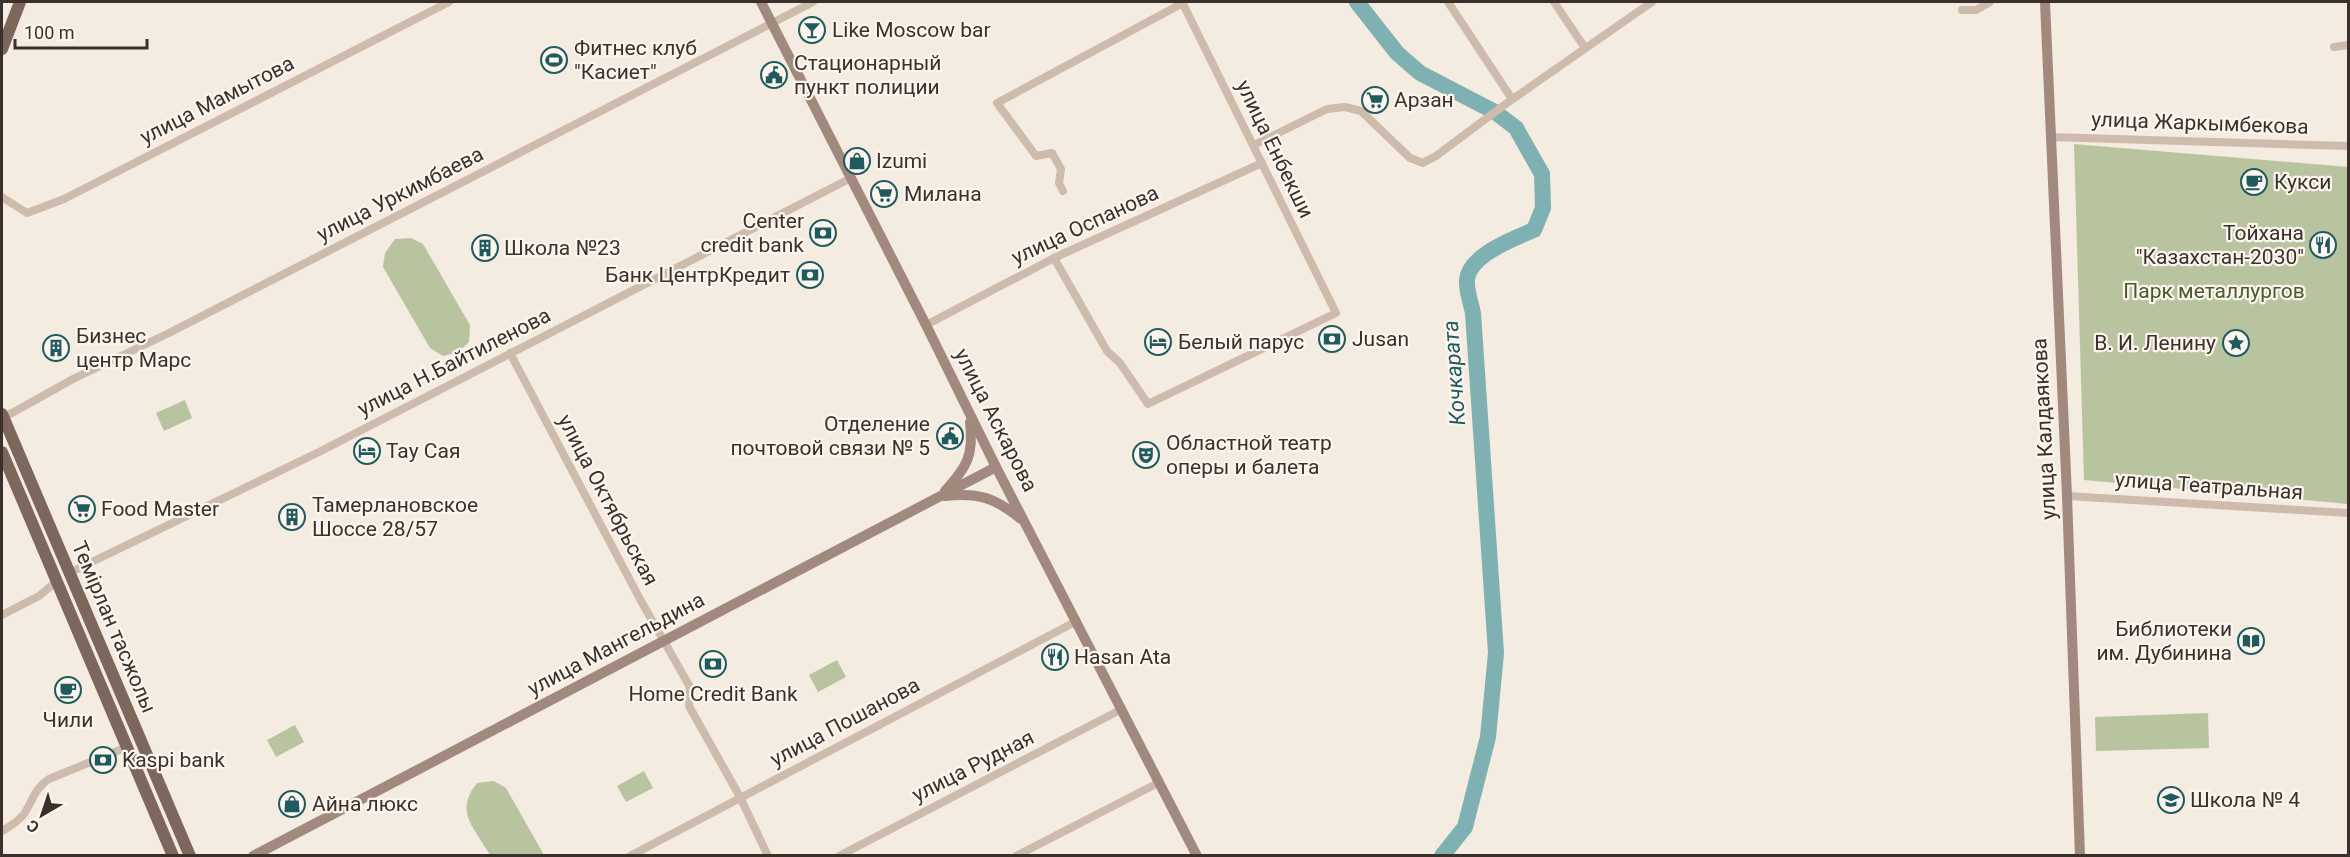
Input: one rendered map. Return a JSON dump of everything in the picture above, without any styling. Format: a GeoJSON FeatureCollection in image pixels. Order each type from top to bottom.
{"type":"FeatureCollection","features":[{"type":"Feature","properties":{"kind":"main road"},"geometry":{"type":"LineString","coordinates":[[2,49],[20,2]]}},
{"type":"Feature","properties":{"kind":"main road","name":"Темірлан тасжолы"},"geometry":{"type":"LineString","coordinates":[[2,416],[190,855]]}},
{"type":"Feature","properties":{"kind":"main road","name":"Темірлан тасжолы"},"geometry":{"type":"LineString","coordinates":[[2,452],[173,855]]}},
{"type":"Feature","properties":{"kind":"street","name":"улица Мамытова"},"geometry":{"type":"LineString","coordinates":[[2,197],[27,213],[64,199],[449,2]]}},
{"type":"Feature","properties":{"kind":"street","name":"улица Аскарова"},"geometry":{"type":"LineString","coordinates":[[761,2],[927,325],[996,467],[1197,855]]}},
{"type":"Feature","properties":{"kind":"street","name":"улица Уркимбаева"},"geometry":{"type":"LineString","coordinates":[[2,416],[169,333],[813,2]]}},
{"type":"Feature","properties":{"kind":"street"},"geometry":{"type":"LineString","coordinates":[[1063,190],[1059,183],[1061,169],[1052,153],[1036,156],[997,104],[1182,2]]}},
{"type":"Feature","properties":{"kind":"street","name":"улица Енбекши"},"geometry":{"type":"LineString","coordinates":[[1054,258],[1107,351],[1120,363],[1148,404],[1336,313],[1182,2]]}},
{"type":"Feature","properties":{"kind":"street"},"geometry":{"type":"LineString","coordinates":[[1448,2],[1512,99]]}},
{"type":"Feature","properties":{"kind":"street"},"geometry":{"type":"LineString","coordinates":[[1554,2],[1585,48]]}},
{"type":"Feature","properties":{"kind":"street"},"geometry":{"type":"LineString","coordinates":[[1254,145],[1327,110],[1345,107],[1361,111],[1410,158],[1423,163],[1652,2]]}},
{"type":"Feature","properties":{"kind":"street"},"geometry":{"type":"LineString","coordinates":[[1962,10],[1977,10],[1990,2]]}},
{"type":"Feature","properties":{"kind":"street","name":"улица Калдаякова"},"geometry":{"type":"LineString","coordinates":[[2045,2],[2080,855]]}},
{"type":"Feature","properties":{"kind":"street"},"geometry":{"type":"LineString","coordinates":[[2334,47],[2349,45]]}},
{"type":"Feature","properties":{"kind":"street","name":"улица Жаркымбекова"},"geometry":{"type":"LineString","coordinates":[[2050,137],[2349,146]]}},
{"type":"Feature","properties":{"kind":"street","name":"улица Оспанова"},"geometry":{"type":"LineString","coordinates":[[927,325],[1054,258],[1262,163]]}},
{"type":"Feature","properties":{"kind":"street","name":"улица Н.Байтиленова"},"geometry":{"type":"LineString","coordinates":[[69,573],[319,452],[851,178]]}},
{"type":"Feature","properties":{"kind":"street","name":"улица Октябрьская"},"geometry":{"type":"LineString","coordinates":[[510,354],[641,601],[690,687],[689,706],[740,796],[768,855]]}},
{"type":"Feature","properties":{"kind":"street"},"geometry":{"type":"LineString","coordinates":[[940,496],[967,463],[972,448],[969,413]]}},
{"type":"Feature","properties":{"kind":"street","name":"улица Мангельдина"},"geometry":{"type":"LineString","coordinates":[[253,855],[996,467]]}},
{"type":"Feature","properties":{"kind":"street"},"geometry":{"type":"LineString","coordinates":[[940,496],[966,494],[982,496],[1007,508],[1026,523]]}},
{"type":"Feature","properties":{"kind":"street","name":"улица Театральная"},"geometry":{"type":"LineString","coordinates":[[2067,496],[2349,513]]}},
{"type":"Feature","properties":{"kind":"street"},"geometry":{"type":"LineString","coordinates":[[2,615],[39,596],[57,582]]}},
{"type":"Feature","properties":{"kind":"street","name":"улица Пошанова"},"geometry":{"type":"LineString","coordinates":[[630,855],[1077,621]]}},
{"type":"Feature","properties":{"kind":"street","name":"улица Рудная"},"geometry":{"type":"LineString","coordinates":[[839,855],[1122,709]]}},
{"type":"Feature","properties":{"kind":"street"},"geometry":{"type":"LineString","coordinates":[[2,831],[24,815],[41,784],[127,747]]}},
{"type":"Feature","properties":{"kind":"street"},"geometry":{"type":"LineString","coordinates":[[1016,855],[1160,782]]}},
{"type":"Feature","properties":{"kind":"green space","name":"Парк металлургов"},"geometry":{"type":"Polygon","coordinates":[[[2074,144],[2348,167],[2348,504],[2084,480],[2074,144]]]}},
{"type":"Feature","properties":{"kind":"green space"},"geometry":{"type":"Polygon","coordinates":[[[411,238],[423,244],[470,325],[469,342],[458,352],[443,356],[430,348],[383,267],[385,253],[395,239],[411,238]]]}},
{"type":"Feature","properties":{"kind":"green space"},"geometry":{"type":"Polygon","coordinates":[[[185,400],[192,418],[164,431],[156,413],[185,400]]]}},
{"type":"Feature","properties":{"kind":"green space"},"geometry":{"type":"Polygon","coordinates":[[[837,660],[846,677],[818,692],[809,675],[837,660]]]}},
{"type":"Feature","properties":{"kind":"green space"},"geometry":{"type":"Polygon","coordinates":[[[2208,713],[2209,748],[2096,751],[2095,717],[2208,713]]]}},
{"type":"Feature","properties":{"kind":"green space"},"geometry":{"type":"Polygon","coordinates":[[[295,725],[304,742],[276,757],[267,740],[295,725]]]}},
{"type":"Feature","properties":{"kind":"green space"},"geometry":{"type":"Polygon","coordinates":[[[644,771],[653,788],[626,802],[617,786],[644,771]]]}},
{"type":"Feature","properties":{"kind":"green space"},"geometry":{"type":"Polygon","coordinates":[[[494,781],[506,788],[544,855],[490,855],[469,819],[467,803],[477,783],[494,781]]]}},
{"type":"Feature","properties":{"kind":"waterway","name":"Кочкарата"},"geometry":{"type":"LineString","coordinates":[[1357,2],[1397,53],[1420,73],[1495,112],[1516,128],[1542,174],[1543,208],[1534,230],[1484,255],[1470,271],[1467,280],[1473,313],[1496,653],[1488,737],[1465,827],[1442,856]]}},
{"type":"Feature","properties":{"kind":"place","name":"Like Moscow bar"},"geometry":{"type":"Point","coordinates":[812,30]}},
{"type":"Feature","properties":{"kind":"place","name":"Фитнес клуб \"Касиет\""},"geometry":{"type":"Point","coordinates":[554,60]}},
{"type":"Feature","properties":{"kind":"place","name":"Стационарный пункт полиции"},"geometry":{"type":"Point","coordinates":[774,75]}},
{"type":"Feature","properties":{"kind":"place","name":"Арзан"},"geometry":{"type":"Point","coordinates":[1375,100]}},
{"type":"Feature","properties":{"kind":"place","name":"Izumi"},"geometry":{"type":"Point","coordinates":[857,161]}},
{"type":"Feature","properties":{"kind":"place","name":"Кукси"},"geometry":{"type":"Point","coordinates":[2254,182]}},
{"type":"Feature","properties":{"kind":"place","name":"Милана"},"geometry":{"type":"Point","coordinates":[884,194]}},
{"type":"Feature","properties":{"kind":"place","name":"Center credit bank"},"geometry":{"type":"Point","coordinates":[823,233]}},
{"type":"Feature","properties":{"kind":"place","name":"Тойхана \"Казахстан-2030\""},"geometry":{"type":"Point","coordinates":[2323,245]}},
{"type":"Feature","properties":{"kind":"place","name":"Школа №23"},"geometry":{"type":"Point","coordinates":[485,248]}},
{"type":"Feature","properties":{"kind":"place","name":"Банк ЦентрКредит"},"geometry":{"type":"Point","coordinates":[810,275]}},
{"type":"Feature","properties":{"kind":"place","name":"Jusan"},"geometry":{"type":"Point","coordinates":[1332,339]}},
{"type":"Feature","properties":{"kind":"place","name":"Белый парус"},"geometry":{"type":"Point","coordinates":[1158,342]}},
{"type":"Feature","properties":{"kind":"place","name":"В. И. Ленину"},"geometry":{"type":"Point","coordinates":[2236,343]}},
{"type":"Feature","properties":{"kind":"place","name":"Бизнес центр Марс"},"geometry":{"type":"Point","coordinates":[56,348]}},
{"type":"Feature","properties":{"kind":"place","name":"Отделение почтовой связи № 5"},"geometry":{"type":"Point","coordinates":[950,436]}},
{"type":"Feature","properties":{"kind":"place","name":"Тау Сая"},"geometry":{"type":"Point","coordinates":[367,451]}},
{"type":"Feature","properties":{"kind":"place","name":"Областной театр оперы и балета"},"geometry":{"type":"Point","coordinates":[1146,455]}},
{"type":"Feature","properties":{"kind":"place","name":"Food Master"},"geometry":{"type":"Point","coordinates":[82,509]}},
{"type":"Feature","properties":{"kind":"place","name":"Тамерлановское Шоссе 28/57"},"geometry":{"type":"Point","coordinates":[292,517]}},
{"type":"Feature","properties":{"kind":"place","name":"Библиотеки им. Дубинина"},"geometry":{"type":"Point","coordinates":[2251,641]}},
{"type":"Feature","properties":{"kind":"place","name":"Hasan Ata"},"geometry":{"type":"Point","coordinates":[1055,657]}},
{"type":"Feature","properties":{"kind":"place","name":"Home Credit Bank"},"geometry":{"type":"Point","coordinates":[713,664]}},
{"type":"Feature","properties":{"kind":"place","name":"Чили"},"geometry":{"type":"Point","coordinates":[68,690]}},
{"type":"Feature","properties":{"kind":"place","name":"Kaspi bank"},"geometry":{"type":"Point","coordinates":[103,760]}},
{"type":"Feature","properties":{"kind":"place","name":"Школа № 4"},"geometry":{"type":"Point","coordinates":[2171,800]}},
{"type":"Feature","properties":{"kind":"place","name":"Айна люкс"},"geometry":{"type":"Point","coordinates":[292,804]}}]}
